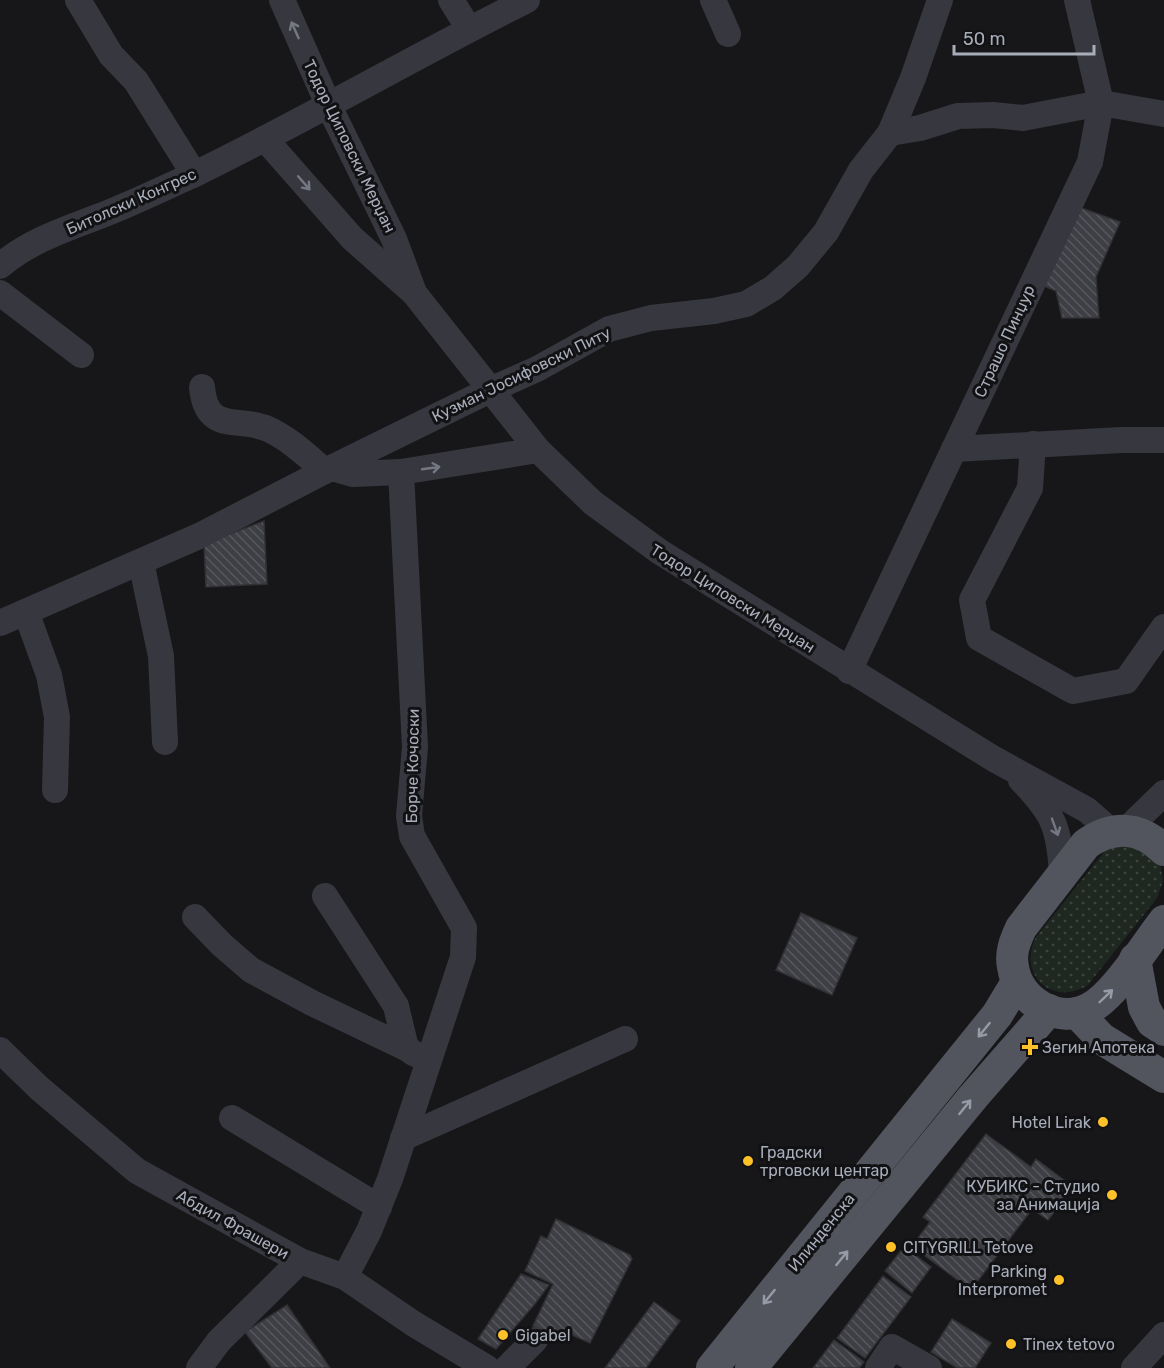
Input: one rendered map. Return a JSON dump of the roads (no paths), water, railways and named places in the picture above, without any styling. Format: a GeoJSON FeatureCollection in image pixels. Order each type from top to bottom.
{"type":"FeatureCollection","features":[{"type":"Feature","properties":{"kind":"main road"},"geometry":{"type":"LineString","coordinates":[[1164,850],[1140,834],[1118,831],[1098,836],[1086,844],[1021,928],[1015,940],[1012,962],[1017,982],[1030,999],[1063,1012],[1164,1077]]}},
{"type":"Feature","properties":{"kind":"main road","name":"Илинденска"},"geometry":{"type":"LineString","coordinates":[[751,1368],[973,1097],[1063,1012],[1090,1009],[1103,1000],[1164,921]]}},
{"type":"Feature","properties":{"kind":"main road"},"geometry":{"type":"LineString","coordinates":[[1135,959],[1144,1007],[1152,1022],[1164,1030]]}},
{"type":"Feature","properties":{"kind":"main road","name":"Илинденска"},"geometry":{"type":"LineString","coordinates":[[712,1368],[997,1015],[1017,982]]}},
{"type":"Feature","properties":{"kind":"street"},"geometry":{"type":"LineString","coordinates":[[78,0],[111,55],[136,81],[194,174]]}},
{"type":"Feature","properties":{"kind":"street","name":"Тодор Циповски Мерџан"},"geometry":{"type":"LineString","coordinates":[[282,0],[328,104],[394,239],[414,294]]}},
{"type":"Feature","properties":{"kind":"street"},"geometry":{"type":"LineString","coordinates":[[451,0],[469,29]]}},
{"type":"Feature","properties":{"kind":"street","name":"Битолски Конгрес"},"geometry":{"type":"LineString","coordinates":[[4,255],[137,201],[194,174],[265,139],[527,0]]}},
{"type":"Feature","properties":{"kind":"street"},"geometry":{"type":"LineString","coordinates":[[713,0],[728,34]]}},
{"type":"Feature","properties":{"kind":"street","name":"Кузман Јосифовски Питу"},"geometry":{"type":"LineString","coordinates":[[0,623],[200,536],[489,390],[537,369],[609,329],[651,318],[714,312],[746,304],[773,288],[798,266],[826,232],[861,170],[890,133],[913,78],[940,0]]}},
{"type":"Feature","properties":{"kind":"street","name":"Страшо Пинџур"},"geometry":{"type":"LineString","coordinates":[[849,671],[1090,162],[1101,103],[1077,0]]}},
{"type":"Feature","properties":{"kind":"street"},"geometry":{"type":"LineString","coordinates":[[890,133],[920,128],[958,116],[1023,118],[1101,103],[1162,108]]}},
{"type":"Feature","properties":{"kind":"street","name":"Тодор Циповски Мерџан"},"geometry":{"type":"LineString","coordinates":[[265,139],[352,238],[414,294],[538,450],[593,503],[660,552],[849,671],[1006,765],[1088,810],[1118,831]]}},
{"type":"Feature","properties":{"kind":"street"},"geometry":{"type":"LineString","coordinates":[[0,293],[81,355]]}},
{"type":"Feature","properties":{"kind":"street"},"geometry":{"type":"LineString","coordinates":[[202,387],[203,402],[210,412],[227,423],[265,428],[284,437],[328,470],[354,474],[401,472],[538,450]]}},
{"type":"Feature","properties":{"kind":"street"},"geometry":{"type":"LineString","coordinates":[[954,449],[1164,440]]}},
{"type":"Feature","properties":{"kind":"street"},"geometry":{"type":"LineString","coordinates":[[1033,444],[1030,488],[972,600],[979,638],[1073,690],[1126,681],[1164,627]]}},
{"type":"Feature","properties":{"kind":"street","name":"Борче Кочоски"},"geometry":{"type":"LineString","coordinates":[[345,1277],[390,1179],[463,957],[464,928],[412,836],[409,816],[415,747],[401,472]]}},
{"type":"Feature","properties":{"kind":"street"},"geometry":{"type":"LineString","coordinates":[[141,562],[161,656],[165,742]]}},
{"type":"Feature","properties":{"kind":"street"},"geometry":{"type":"LineString","coordinates":[[26,612],[49,675],[57,717],[55,790]]}},
{"type":"Feature","properties":{"kind":"street"},"geometry":{"type":"LineString","coordinates":[[1006,765],[1036,796],[1052,818],[1060,844],[1062,873]]}},
{"type":"Feature","properties":{"kind":"street"},"geometry":{"type":"LineString","coordinates":[[1118,831],[1164,793]]}},
{"type":"Feature","properties":{"kind":"street"},"geometry":{"type":"LineString","coordinates":[[325,896],[396,1006],[406,1048]]}},
{"type":"Feature","properties":{"kind":"street"},"geometry":{"type":"LineString","coordinates":[[195,917],[251,970],[312,1003],[406,1048],[428,1063]]}},
{"type":"Feature","properties":{"kind":"street"},"geometry":{"type":"LineString","coordinates":[[403,1138],[625,1039]]}},
{"type":"Feature","properties":{"kind":"street","name":"Абдил Фрашери"},"geometry":{"type":"LineString","coordinates":[[0,1050],[39,1088],[136,1171],[300,1261],[345,1277],[414,1324],[487,1368]]}},
{"type":"Feature","properties":{"kind":"street"},"geometry":{"type":"LineString","coordinates":[[232,1118],[379,1207]]}},
{"type":"Feature","properties":{"kind":"street"},"geometry":{"type":"LineString","coordinates":[[199,1368],[219,1341],[300,1261]]}},
{"type":"Feature","properties":{"kind":"street"},"geometry":{"type":"LineString","coordinates":[[1134,1368],[1164,1335]]}},
{"type":"Feature","properties":{"kind":"street"},"geometry":{"type":"LineString","coordinates":[[507,1368],[535,1340]]}},
{"type":"Feature","properties":{"kind":"street"},"geometry":{"type":"LineString","coordinates":[[878,1368],[892,1347],[929,1368]]}},
{"type":"Feature","properties":{"kind":"place","name":"Зегин Апотека"},"geometry":{"type":"Point","coordinates":[1030,1047]}},
{"type":"Feature","properties":{"kind":"place","name":"Hotel Lirak"},"geometry":{"type":"Point","coordinates":[1103,1122]}},
{"type":"Feature","properties":{"kind":"place","name":"Градски трговски центар"},"geometry":{"type":"Point","coordinates":[748,1161]}},
{"type":"Feature","properties":{"kind":"place","name":"КУБИКС - Студио за Анимација"},"geometry":{"type":"Point","coordinates":[1112,1195]}},
{"type":"Feature","properties":{"kind":"place","name":"CITYGRILL Tetove"},"geometry":{"type":"Point","coordinates":[891,1247]}},
{"type":"Feature","properties":{"kind":"place","name":"Parking Interpromet"},"geometry":{"type":"Point","coordinates":[1059,1280]}},
{"type":"Feature","properties":{"kind":"place","name":"Gigabel"},"geometry":{"type":"Point","coordinates":[503,1335]}},
{"type":"Feature","properties":{"kind":"place","name":"Tinex tetovo"},"geometry":{"type":"Point","coordinates":[1011,1344]}}]}
